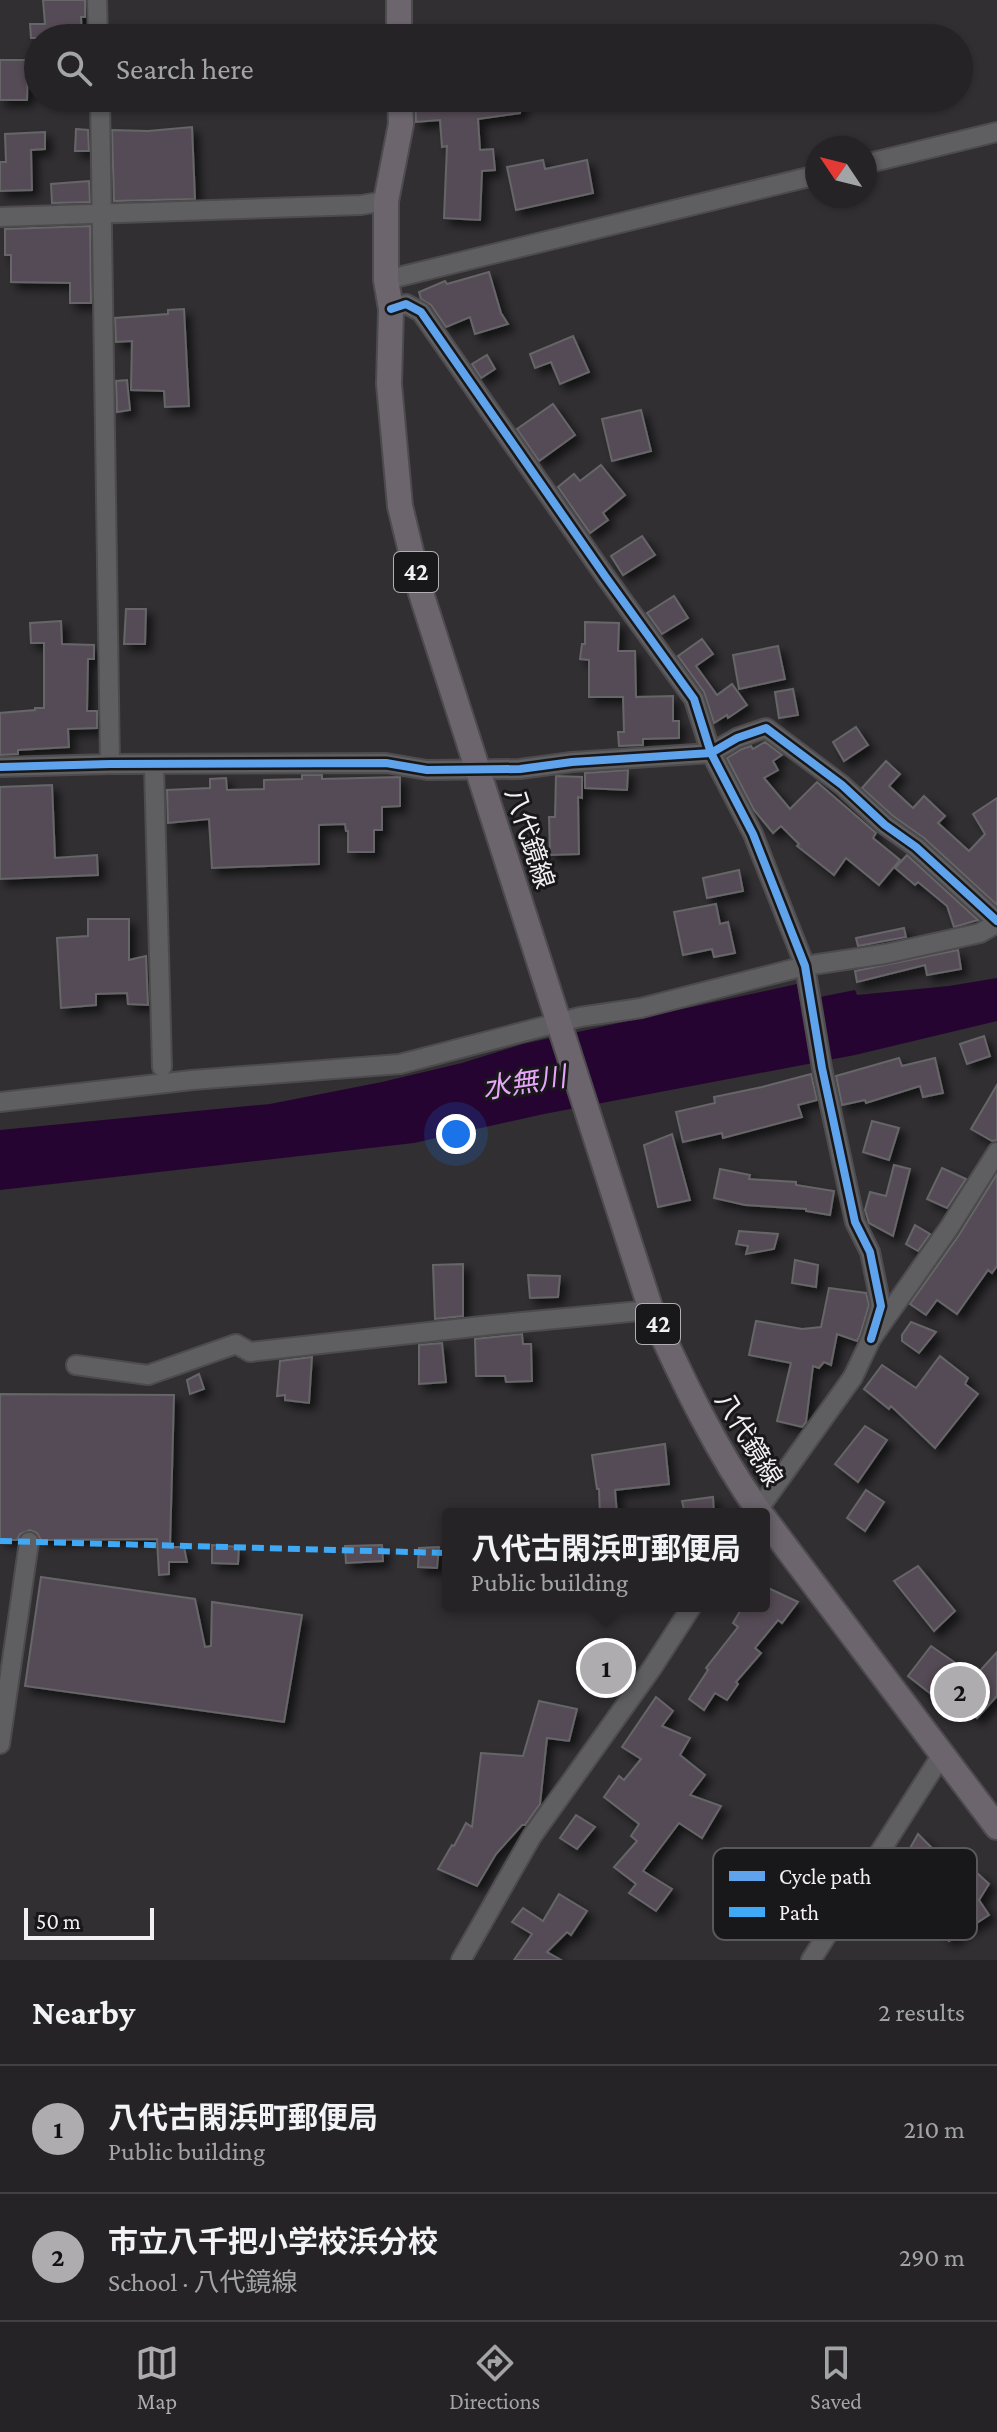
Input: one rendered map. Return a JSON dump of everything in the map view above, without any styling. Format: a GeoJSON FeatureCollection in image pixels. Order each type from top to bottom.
{"type":"FeatureCollection","features":[{"type":"Feature","properties":{"kind":"main road"},"geometry":{"type":"LineString","coordinates":[[399,0],[399,24]]}},
{"type":"Feature","properties":{"kind":"main road","name":"八代鏡線"},"geometry":{"type":"LineString","coordinates":[[401,112],[386,201],[386,280],[391,309],[389,384],[400,506],[421,593],[651,1310],[685,1385],[756,1508]]}},
{"type":"Feature","properties":{"kind":"main road","name":"八代鏡線"},"geometry":{"type":"LineString","coordinates":[[770,1527],[997,1827]]}},
{"type":"Feature","properties":{"kind":"street"},"geometry":{"type":"LineString","coordinates":[[97,0],[98,24]]}},
{"type":"Feature","properties":{"kind":"street"},"geometry":{"type":"LineString","coordinates":[[100,112],[110,764]]}},
{"type":"Feature","properties":{"kind":"street"},"geometry":{"type":"LineString","coordinates":[[877,161],[997,132]]}},
{"type":"Feature","properties":{"kind":"street"},"geometry":{"type":"LineString","coordinates":[[386,280],[805,178]]}},
{"type":"Feature","properties":{"kind":"street"},"geometry":{"type":"LineString","coordinates":[[0,217],[361,205],[386,201]]}},
{"type":"Feature","properties":{"kind":"street"},"geometry":{"type":"LineString","coordinates":[[391,309],[406,304],[421,312],[694,699],[711,753],[753,834],[805,966],[822,1068],[855,1222],[870,1252],[881,1306],[871,1339],[853,1377],[764,1508]]}},
{"type":"Feature","properties":{"kind":"street"},"geometry":{"type":"LineString","coordinates":[[0,767],[386,763],[427,770],[520,769],[572,762],[711,753],[737,738],[766,728],[842,785],[885,825],[916,847],[997,922],[980,933],[885,954],[805,966],[400,1064],[192,1080],[0,1102]]}},
{"type":"Feature","properties":{"kind":"street"},"geometry":{"type":"LineString","coordinates":[[154,766],[162,1067]]}},
{"type":"Feature","properties":{"kind":"street"},"geometry":{"type":"LineString","coordinates":[[871,1339],[949,1228],[997,1152]]}},
{"type":"Feature","properties":{"kind":"street"},"geometry":{"type":"LineString","coordinates":[[76,1365],[148,1375],[236,1344],[250,1352],[651,1310]]}},
{"type":"Feature","properties":{"kind":"street"},"geometry":{"type":"LineString","coordinates":[[0,1744],[29,1542]]}},
{"type":"Feature","properties":{"kind":"street"},"geometry":{"type":"LineString","coordinates":[[461,1960],[532,1836],[688,1612]]}},
{"type":"Feature","properties":{"kind":"street"},"geometry":{"type":"LineString","coordinates":[[882,1848],[943,1753]]}},
{"type":"Feature","properties":{"kind":"street"},"geometry":{"type":"LineString","coordinates":[[811,1960],[824,1940]]}},
{"type":"Feature","properties":{"kind":"water","name":"水無川"},"geometry":{"type":"Polygon","coordinates":[[[997,978],[997,1021],[855,1055],[544,1114],[414,1143],[0,1190],[0,1130],[270,1104],[382,1082],[462,1063],[523,1044],[797,984],[800,1001],[855,990],[857,995],[997,978]]]}},
{"type":"Feature","properties":{"kind":"building"},"geometry":{"type":"Polygon","coordinates":[[[43,0],[85,0],[85,17],[81,17],[81,24],[45,24],[43,0]]]}},
{"type":"Feature","properties":{"kind":"building"},"geometry":{"type":"Polygon","coordinates":[[[0,60],[24,60],[24,100],[0,100],[0,60]]]}},
{"type":"Feature","properties":{"kind":"building"},"geometry":{"type":"Polygon","coordinates":[[[416,112],[520,112],[478,119],[480,150],[493,149],[495,170],[482,171],[480,220],[444,218],[447,146],[442,147],[440,120],[416,122],[416,112]]]}},
{"type":"Feature","properties":{"kind":"building"},"geometry":{"type":"Polygon","coordinates":[[[192,127],[195,199],[114,201],[112,130],[192,127]]]}},
{"type":"Feature","properties":{"kind":"building"},"geometry":{"type":"Polygon","coordinates":[[[76,129],[88,130],[89,151],[75,151],[76,129]]]}},
{"type":"Feature","properties":{"kind":"building"},"geometry":{"type":"Polygon","coordinates":[[[45,132],[45,149],[31,150],[32,190],[0,191],[0,162],[6,162],[5,134],[45,132]]]}},
{"type":"Feature","properties":{"kind":"building"},"geometry":{"type":"Polygon","coordinates":[[[543,160],[545,169],[587,160],[593,193],[516,210],[507,167],[543,160]]]}},
{"type":"Feature","properties":{"kind":"building"},"geometry":{"type":"Polygon","coordinates":[[[89,181],[90,202],[52,203],[51,184],[89,181]]]}},
{"type":"Feature","properties":{"kind":"building"},"geometry":{"type":"Polygon","coordinates":[[[90,226],[91,303],[70,303],[70,283],[11,282],[11,255],[5,255],[5,229],[90,226]]]}},
{"type":"Feature","properties":{"kind":"building"},"geometry":{"type":"Polygon","coordinates":[[[489,272],[501,313],[508,324],[475,334],[470,317],[446,327],[431,305],[421,299],[419,292],[445,281],[447,284],[489,272]]]}},
{"type":"Feature","properties":{"kind":"building"},"geometry":{"type":"Polygon","coordinates":[[[184,309],[189,406],[165,407],[164,391],[131,390],[132,341],[116,342],[115,318],[168,314],[168,310],[184,309]]]}},
{"type":"Feature","properties":{"kind":"building"},"geometry":{"type":"Polygon","coordinates":[[[573,336],[589,372],[560,384],[551,362],[535,368],[530,354],[573,336]]]}},
{"type":"Feature","properties":{"kind":"building"},"geometry":{"type":"Polygon","coordinates":[[[487,355],[495,369],[481,378],[472,364],[487,355]]]}},
{"type":"Feature","properties":{"kind":"building"},"geometry":{"type":"Polygon","coordinates":[[[127,380],[130,410],[117,412],[116,381],[127,380]]]}},
{"type":"Feature","properties":{"kind":"building"},"geometry":{"type":"Polygon","coordinates":[[[553,404],[575,435],[539,461],[517,429],[553,404]]]}},
{"type":"Feature","properties":{"kind":"building"},"geometry":{"type":"Polygon","coordinates":[[[641,410],[651,451],[612,461],[602,419],[641,410]]]}},
{"type":"Feature","properties":{"kind":"building"},"geometry":{"type":"Polygon","coordinates":[[[601,465],[625,495],[603,513],[608,520],[590,533],[558,487],[574,474],[580,481],[601,465]]]}},
{"type":"Feature","properties":{"kind":"building"},"geometry":{"type":"Polygon","coordinates":[[[642,536],[655,555],[623,575],[611,556],[642,536]]]}},
{"type":"Feature","properties":{"kind":"building"},"geometry":{"type":"Polygon","coordinates":[[[674,596],[688,618],[662,634],[647,613],[674,596]]]}},
{"type":"Feature","properties":{"kind":"building"},"geometry":{"type":"Polygon","coordinates":[[[126,609],[146,609],[145,644],[124,644],[126,609]]]}},
{"type":"Feature","properties":{"kind":"building"},"geometry":{"type":"Polygon","coordinates":[[[61,621],[62,644],[94,645],[94,659],[88,659],[87,711],[97,711],[97,728],[68,729],[69,747],[18,750],[18,754],[0,755],[0,713],[44,708],[44,643],[31,643],[30,623],[61,621]]]}},
{"type":"Feature","properties":{"kind":"building"},"geometry":{"type":"Polygon","coordinates":[[[585,622],[619,623],[618,651],[635,651],[636,697],[673,696],[673,721],[679,721],[679,738],[643,739],[643,745],[619,746],[618,732],[624,732],[623,697],[589,697],[589,660],[580,659],[582,644],[585,644],[585,622]]]}},
{"type":"Feature","properties":{"kind":"building"},"geometry":{"type":"Polygon","coordinates":[[[702,639],[713,654],[696,666],[717,695],[732,684],[747,705],[714,723],[704,692],[678,656],[702,639]]]}},
{"type":"Feature","properties":{"kind":"building"},"geometry":{"type":"Polygon","coordinates":[[[778,646],[785,679],[739,689],[733,655],[778,646]]]}},
{"type":"Feature","properties":{"kind":"building"},"geometry":{"type":"Polygon","coordinates":[[[793,689],[798,715],[779,718],[775,692],[793,689]]]}},
{"type":"Feature","properties":{"kind":"building"},"geometry":{"type":"Polygon","coordinates":[[[856,727],[868,745],[844,761],[833,742],[856,727]]]}},
{"type":"Feature","properties":{"kind":"building"},"geometry":{"type":"Polygon","coordinates":[[[765,742],[782,755],[773,761],[778,770],[764,778],[790,809],[817,782],[876,833],[873,838],[900,860],[879,885],[846,858],[834,875],[797,846],[799,844],[781,826],[773,833],[754,810],[727,758],[742,749],[751,746],[753,749],[765,742]]]}},
{"type":"Feature","properties":{"kind":"building"},"geometry":{"type":"Polygon","coordinates":[[[886,761],[900,774],[889,786],[913,808],[924,796],[945,816],[938,823],[969,851],[985,834],[973,814],[997,798],[997,905],[924,838],[862,788],[886,761]]]}},
{"type":"Feature","properties":{"kind":"building"},"geometry":{"type":"Polygon","coordinates":[[[628,770],[627,790],[585,788],[585,773],[628,770]]]}},
{"type":"Feature","properties":{"kind":"building"},"geometry":{"type":"Polygon","coordinates":[[[302,775],[322,775],[322,779],[400,777],[400,806],[382,807],[382,830],[374,830],[374,852],[348,852],[345,824],[319,825],[319,864],[212,868],[209,819],[168,823],[167,790],[210,788],[210,779],[226,778],[227,790],[264,789],[264,780],[302,779],[302,775]]]}},
{"type":"Feature","properties":{"kind":"building"},"geometry":{"type":"Polygon","coordinates":[[[556,776],[582,777],[582,798],[578,797],[579,854],[550,855],[549,817],[555,817],[556,776]]]}},
{"type":"Feature","properties":{"kind":"building"},"geometry":{"type":"Polygon","coordinates":[[[52,785],[55,858],[97,855],[98,875],[0,879],[0,787],[52,785]]]}},
{"type":"Feature","properties":{"kind":"building"},"geometry":{"type":"Polygon","coordinates":[[[907,855],[978,920],[954,927],[947,906],[895,868],[907,855]]]}},
{"type":"Feature","properties":{"kind":"building"},"geometry":{"type":"Polygon","coordinates":[[[739,870],[743,891],[707,898],[703,878],[739,870]]]}},
{"type":"Feature","properties":{"kind":"building"},"geometry":{"type":"Polygon","coordinates":[[[716,904],[720,924],[728,922],[735,953],[714,957],[712,949],[683,955],[674,912],[716,904]]]}},
{"type":"Feature","properties":{"kind":"building"},"geometry":{"type":"Polygon","coordinates":[[[88,919],[129,919],[129,960],[146,956],[148,1005],[128,1004],[127,993],[96,994],[96,1005],[61,1008],[57,938],[88,936],[88,919]]]}},
{"type":"Feature","properties":{"kind":"building"},"geometry":{"type":"Polygon","coordinates":[[[904,928],[906,937],[858,946],[856,938],[904,928]]]}},
{"type":"Feature","properties":{"kind":"building"},"geometry":{"type":"Polygon","coordinates":[[[958,950],[961,969],[927,975],[925,965],[857,982],[855,971],[958,950]]]}},
{"type":"Feature","properties":{"kind":"building"},"geometry":{"type":"Polygon","coordinates":[[[984,1036],[990,1056],[967,1064],[960,1044],[984,1036]]]}},
{"type":"Feature","properties":{"kind":"building"},"geometry":{"type":"Polygon","coordinates":[[[899,1058],[902,1066],[935,1058],[943,1093],[923,1097],[920,1086],[866,1103],[865,1100],[842,1105],[836,1076],[899,1058]]]}},
{"type":"Feature","properties":{"kind":"building"},"geometry":{"type":"Polygon","coordinates":[[[811,1074],[817,1100],[798,1105],[802,1117],[723,1138],[722,1133],[683,1142],[676,1112],[715,1103],[714,1097],[811,1074]]]}},
{"type":"Feature","properties":{"kind":"building"},"geometry":{"type":"Polygon","coordinates":[[[997,1085],[997,1140],[992,1141],[971,1129],[997,1085]]]}},
{"type":"Feature","properties":{"kind":"building"},"geometry":{"type":"Polygon","coordinates":[[[872,1121],[899,1128],[889,1160],[863,1152],[872,1121]]]}},
{"type":"Feature","properties":{"kind":"building"},"geometry":{"type":"Polygon","coordinates":[[[672,1134],[690,1200],[658,1207],[644,1145],[672,1134]]]}},
{"type":"Feature","properties":{"kind":"building"},"geometry":{"type":"Polygon","coordinates":[[[894,1165],[910,1169],[893,1236],[869,1223],[865,1210],[870,1192],[886,1196],[894,1165]]]}},
{"type":"Feature","properties":{"kind":"building"},"geometry":{"type":"Polygon","coordinates":[[[942,1168],[966,1179],[947,1208],[927,1199],[942,1168]]]}},
{"type":"Feature","properties":{"kind":"building"},"geometry":{"type":"Polygon","coordinates":[[[720,1169],[750,1175],[749,1179],[796,1182],[796,1185],[834,1191],[830,1215],[806,1209],[745,1205],[714,1198],[720,1169]]]}},
{"type":"Feature","properties":{"kind":"building"},"geometry":{"type":"Polygon","coordinates":[[[997,1174],[997,1266],[992,1273],[988,1270],[957,1314],[937,1300],[926,1315],[910,1304],[997,1174]]]}},
{"type":"Feature","properties":{"kind":"building"},"geometry":{"type":"Polygon","coordinates":[[[915,1225],[930,1234],[918,1251],[906,1244],[915,1225]]]}},
{"type":"Feature","properties":{"kind":"building"},"geometry":{"type":"Polygon","coordinates":[[[739,1231],[778,1234],[774,1249],[746,1254],[748,1246],[736,1244],[739,1231]]]}},
{"type":"Feature","properties":{"kind":"building"},"geometry":{"type":"Polygon","coordinates":[[[795,1260],[818,1265],[816,1287],[792,1283],[795,1260]]]}},
{"type":"Feature","properties":{"kind":"building"},"geometry":{"type":"Polygon","coordinates":[[[463,1264],[463,1316],[435,1319],[433,1265],[463,1264]]]}},
{"type":"Feature","properties":{"kind":"building"},"geometry":{"type":"Polygon","coordinates":[[[528,1275],[560,1276],[558,1297],[530,1298],[528,1275]]]}},
{"type":"Feature","properties":{"kind":"building"},"geometry":{"type":"Polygon","coordinates":[[[829,1288],[866,1293],[869,1305],[860,1335],[857,1341],[837,1334],[831,1365],[824,1362],[819,1368],[813,1366],[806,1422],[802,1427],[777,1421],[791,1363],[749,1355],[756,1321],[802,1329],[821,1327],[829,1288]]]}},
{"type":"Feature","properties":{"kind":"building"},"geometry":{"type":"Polygon","coordinates":[[[911,1322],[936,1332],[919,1353],[902,1341],[902,1335],[911,1322]]]}},
{"type":"Feature","properties":{"kind":"building"},"geometry":{"type":"Polygon","coordinates":[[[522,1334],[523,1344],[531,1344],[532,1381],[506,1382],[505,1376],[476,1376],[475,1339],[522,1334]]]}},
{"type":"Feature","properties":{"kind":"building"},"geometry":{"type":"Polygon","coordinates":[[[442,1343],[446,1382],[419,1384],[419,1345],[442,1343]]]}},
{"type":"Feature","properties":{"kind":"building"},"geometry":{"type":"Polygon","coordinates":[[[940,1356],[968,1378],[965,1384],[978,1394],[935,1448],[891,1406],[889,1409],[864,1389],[882,1365],[916,1388],[940,1356]]]}},
{"type":"Feature","properties":{"kind":"building"},"geometry":{"type":"Polygon","coordinates":[[[312,1357],[309,1403],[285,1400],[285,1395],[277,1396],[280,1361],[312,1357]]]}},
{"type":"Feature","properties":{"kind":"building"},"geometry":{"type":"Polygon","coordinates":[[[199,1374],[204,1389],[190,1394],[187,1380],[199,1374]]]}},
{"type":"Feature","properties":{"kind":"building"},"geometry":{"type":"Polygon","coordinates":[[[0,1394],[174,1395],[170,1547],[184,1547],[187,1562],[169,1562],[169,1574],[159,1575],[157,1539],[41,1540],[37,1533],[30,1530],[20,1534],[17,1540],[0,1540],[0,1394]]]}},
{"type":"Feature","properties":{"kind":"building"},"geometry":{"type":"Polygon","coordinates":[[[865,1426],[887,1440],[858,1482],[835,1464],[865,1426]]]}},
{"type":"Feature","properties":{"kind":"building"},"geometry":{"type":"Polygon","coordinates":[[[665,1444],[669,1484],[615,1490],[616,1508],[600,1508],[592,1455],[665,1444]]]}},
{"type":"Feature","properties":{"kind":"building"},"geometry":{"type":"Polygon","coordinates":[[[866,1490],[884,1502],[865,1531],[847,1518],[866,1490]]]}},
{"type":"Feature","properties":{"kind":"building"},"geometry":{"type":"Polygon","coordinates":[[[713,1497],[714,1508],[684,1508],[682,1501],[713,1497]]]}},
{"type":"Feature","properties":{"kind":"building"},"geometry":{"type":"Polygon","coordinates":[[[212,1545],[239,1547],[238,1564],[212,1563],[212,1545]]]}},
{"type":"Feature","properties":{"kind":"building"},"geometry":{"type":"Polygon","coordinates":[[[382,1545],[383,1561],[346,1563],[345,1546],[382,1545]]]}},
{"type":"Feature","properties":{"kind":"building"},"geometry":{"type":"Polygon","coordinates":[[[439,1547],[437,1568],[418,1567],[419,1548],[439,1547]]]}},
{"type":"Feature","properties":{"kind":"building"},"geometry":{"type":"Polygon","coordinates":[[[918,1566],[955,1611],[934,1631],[894,1581],[918,1566]]]}},
{"type":"Feature","properties":{"kind":"building"},"geometry":{"type":"Polygon","coordinates":[[[41,1577],[195,1599],[205,1647],[211,1646],[212,1602],[302,1615],[284,1722],[25,1686],[41,1577]]]}},
{"type":"Feature","properties":{"kind":"building"},"geometry":{"type":"Polygon","coordinates":[[[770,1589],[798,1602],[782,1623],[778,1620],[755,1648],[761,1653],[736,1682],[738,1684],[727,1700],[715,1693],[704,1710],[689,1699],[708,1670],[706,1668],[738,1627],[733,1623],[739,1612],[770,1612],[770,1589]]]}},
{"type":"Feature","properties":{"kind":"building"},"geometry":{"type":"Polygon","coordinates":[[[931,1646],[954,1662],[931,1694],[908,1676],[931,1646]]]}},
{"type":"Feature","properties":{"kind":"building"},"geometry":{"type":"Polygon","coordinates":[[[997,1652],[997,1696],[977,1718],[955,1698],[997,1652]]]}},
{"type":"Feature","properties":{"kind":"building"},"geometry":{"type":"Polygon","coordinates":[[[593,1656],[611,1656],[608,1678],[591,1676],[593,1656]]]}},
{"type":"Feature","properties":{"kind":"building"},"geometry":{"type":"Polygon","coordinates":[[[656,1697],[673,1711],[662,1726],[690,1738],[680,1755],[705,1775],[690,1795],[721,1806],[702,1838],[679,1823],[643,1871],[672,1889],[656,1911],[629,1893],[636,1884],[614,1867],[637,1841],[631,1836],[639,1824],[604,1797],[619,1776],[624,1780],[641,1759],[622,1747],[656,1697]]]}},
{"type":"Feature","properties":{"kind":"building"},"geometry":{"type":"Polygon","coordinates":[[[539,1701],[577,1709],[569,1741],[547,1738],[540,1804],[525,1825],[496,1854],[477,1886],[438,1869],[466,1823],[472,1827],[481,1753],[523,1756],[539,1701]]]}},
{"type":"Feature","properties":{"kind":"building"},"geometry":{"type":"Polygon","coordinates":[[[576,1815],[595,1827],[577,1849],[560,1838],[576,1815]]]}},
{"type":"Feature","properties":{"kind":"building"},"geometry":{"type":"Polygon","coordinates":[[[918,1834],[932,1848],[910,1848],[918,1834]]]}},
{"type":"Feature","properties":{"kind":"building"},"geometry":{"type":"Polygon","coordinates":[[[977,1873],[989,1884],[979,1900],[989,1915],[977,1923],[977,1873]]]}},
{"type":"Feature","properties":{"kind":"building"},"geometry":{"type":"Polygon","coordinates":[[[559,1894],[587,1911],[571,1935],[567,1932],[547,1952],[561,1960],[514,1960],[532,1934],[512,1922],[523,1908],[543,1921],[559,1894]]]}},
{"type":"Feature","properties":{"kind":"marked path"},"geometry":{"type":"LineString","coordinates":[[0,1541],[442,1553]]}},
{"type":"Feature","properties":{"kind":"cycle path"},"geometry":{"type":"LineString","coordinates":[[391,309],[406,304],[421,312],[694,699],[711,753],[753,834],[805,966],[822,1068],[855,1222],[870,1252],[881,1306],[871,1339]]}},
{"type":"Feature","properties":{"kind":"cycle path"},"geometry":{"type":"LineString","coordinates":[[0,767],[386,763],[427,770],[520,769],[572,762],[711,753],[737,738],[766,728],[842,785],[997,921]]}},
{"type":"Feature","properties":{"kind":"place","name":"八代古閑浜町郵便局"},"geometry":{"type":"Point","coordinates":[606,1668]}},
{"type":"Feature","properties":{"kind":"place","name":"市立八千把小学校浜分校"},"geometry":{"type":"Point","coordinates":[960,1692]}}]}
